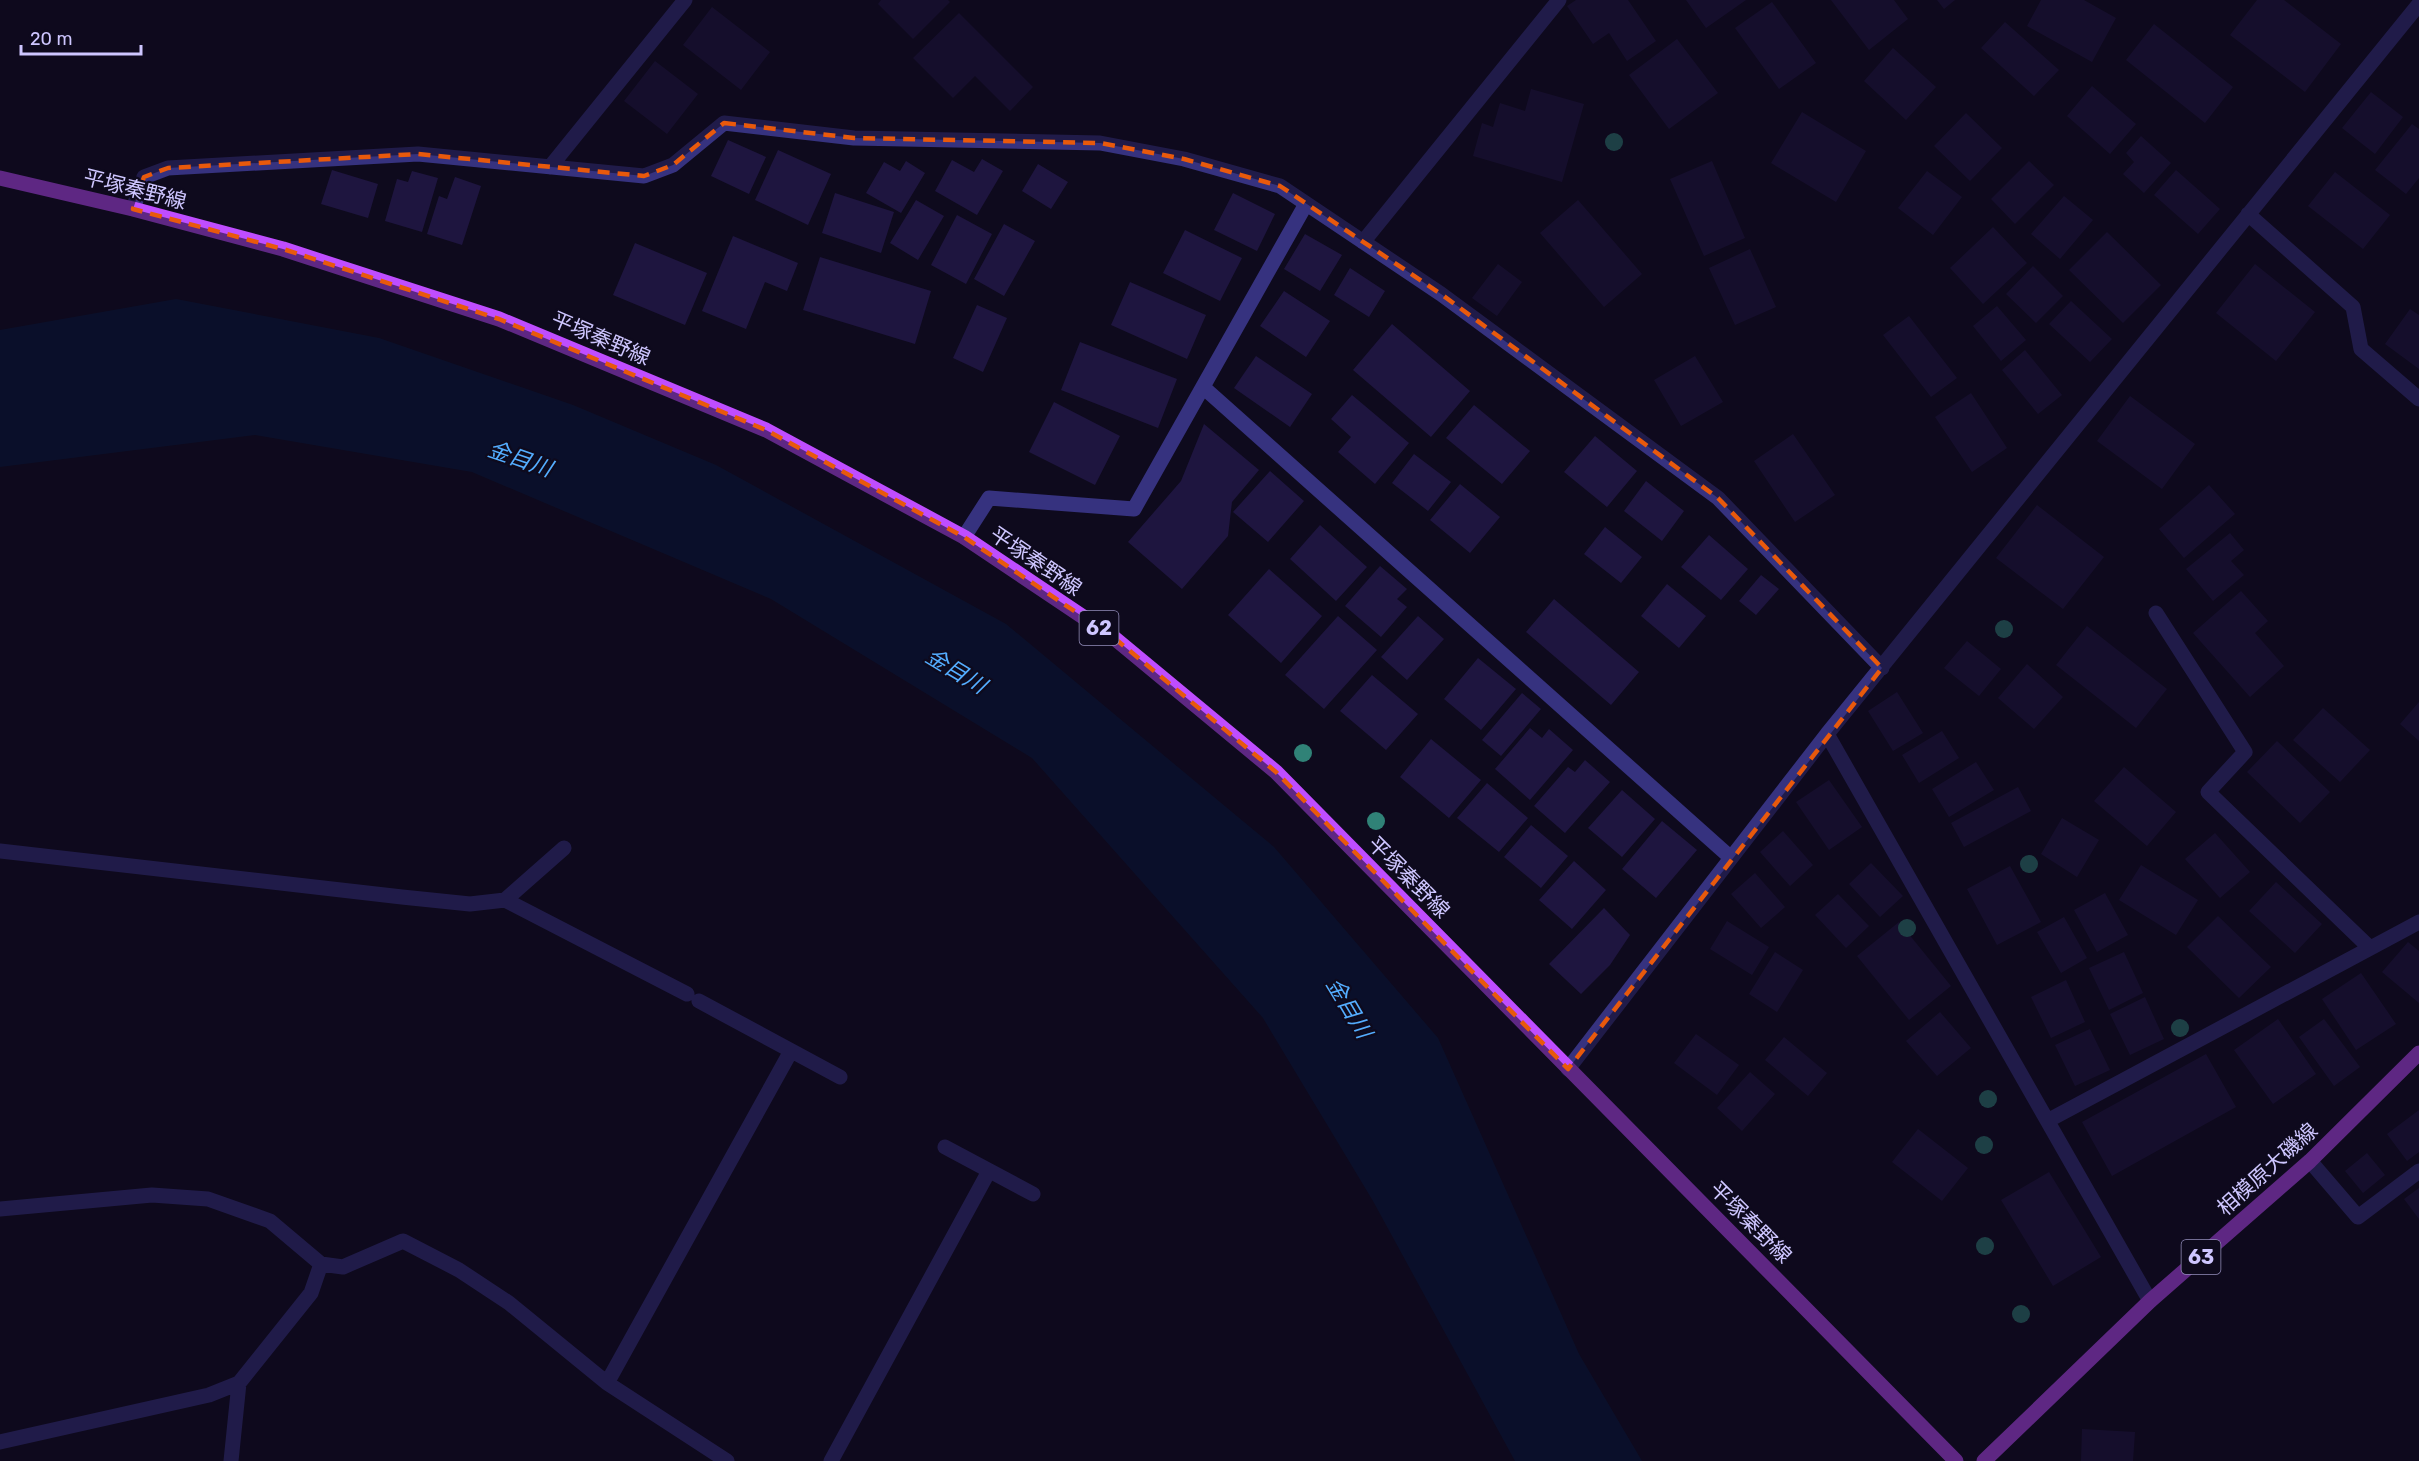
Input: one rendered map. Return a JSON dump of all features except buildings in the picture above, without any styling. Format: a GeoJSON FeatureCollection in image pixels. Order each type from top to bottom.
{"type":"FeatureCollection","features":[{"type":"Feature","properties":{"kind":"main road","name":"平塚秦野線"},"geometry":{"type":"LineString","coordinates":[[0,178],[133,209],[283,249],[499,319],[765,430],[964,537],[1113,637],[1275,772],[1956,1461]]}},
{"type":"Feature","properties":{"kind":"main road","name":"相模原大磯線"},"geometry":{"type":"LineString","coordinates":[[1984,1461],[2150,1301],[2310,1161],[2419,1053]]}},
{"type":"Feature","properties":{"kind":"street"},"geometry":{"type":"LineString","coordinates":[[550,167],[685,0]]}},
{"type":"Feature","properties":{"kind":"street"},"geometry":{"type":"LineString","coordinates":[[1363,242],[1559,0]]}},
{"type":"Feature","properties":{"kind":"street"},"geometry":{"type":"LineString","coordinates":[[1569,1069],[1730,857],[1827,735],[2419,4]]}},
{"type":"Feature","properties":{"kind":"street"},"geometry":{"type":"LineString","coordinates":[[133,209],[144,177],[168,168],[418,154],[644,176],[673,165],[724,123],[854,138],[1100,143],[1184,159],[1280,186],[1441,294],[1718,498],[1882,668]]}},
{"type":"Feature","properties":{"kind":"street"},"geometry":{"type":"LineString","coordinates":[[964,537],[988,498],[1134,508],[1306,204]]}},
{"type":"Feature","properties":{"kind":"street"},"geometry":{"type":"LineString","coordinates":[[2248,214],[2353,308],[2361,349],[2419,399]]}},
{"type":"Feature","properties":{"kind":"street"},"geometry":{"type":"LineString","coordinates":[[1203,387],[1730,857]]}},
{"type":"Feature","properties":{"kind":"street"},"geometry":{"type":"LineString","coordinates":[[2156,613],[2246,752],[2208,792],[2370,948]]}},
{"type":"Feature","properties":{"kind":"street"},"geometry":{"type":"LineString","coordinates":[[1827,735],[2049,1120],[2150,1301]]}},
{"type":"Feature","properties":{"kind":"street"},"geometry":{"type":"LineString","coordinates":[[505,900],[564,848]]}},
{"type":"Feature","properties":{"kind":"street"},"geometry":{"type":"LineString","coordinates":[[0,851],[470,904],[505,900],[693,997],[840,1077]]}},
{"type":"Feature","properties":{"kind":"street"},"geometry":{"type":"LineString","coordinates":[[2049,1120],[2419,922]]}},
{"type":"Feature","properties":{"kind":"street"},"geometry":{"type":"LineString","coordinates":[[607,1383],[791,1051]]}},
{"type":"Feature","properties":{"kind":"street"},"geometry":{"type":"LineString","coordinates":[[945,1148],[1033,1194]]}},
{"type":"Feature","properties":{"kind":"street"},"geometry":{"type":"LineString","coordinates":[[2310,1161],[2358,1217],[2419,1171]]}},
{"type":"Feature","properties":{"kind":"street"},"geometry":{"type":"LineString","coordinates":[[831,1461],[989,1171]]}},
{"type":"Feature","properties":{"kind":"street"},"geometry":{"type":"LineString","coordinates":[[0,1209],[152,1195],[207,1199],[270,1221],[321,1264],[343,1267],[403,1241],[459,1270],[509,1303],[607,1383],[727,1461]]}},
{"type":"Feature","properties":{"kind":"street"},"geometry":{"type":"LineString","coordinates":[[0,1442],[209,1395],[239,1383],[311,1293],[321,1264]]}},
{"type":"Feature","properties":{"kind":"street"},"geometry":{"type":"LineString","coordinates":[[231,1461],[239,1383]]}},
{"type":"Feature","properties":{"kind":"highlighted area"},"geometry":{"type":"Polygon","coordinates":[[[724,123],[854,138],[1100,143],[1184,159],[1280,186],[1441,294],[1718,498],[1882,668],[1568,1069],[1276,772],[1113,637],[964,537],[766,430],[499,319],[283,249],[133,209],[144,177],[168,168],[418,154],[644,176],[673,165],[724,123]]]}},
{"type":"Feature","properties":{"kind":"water","name":"金目川"},"geometry":{"type":"Polygon","coordinates":[[[176,299],[379,338],[573,405],[716,465],[1006,624],[1274,847],[1438,1038],[1579,1354],[1642,1461],[1515,1461],[1373,1201],[1263,1018],[1032,758],[771,599],[472,472],[255,435],[0,467],[0,330],[176,299]]]}}]}
